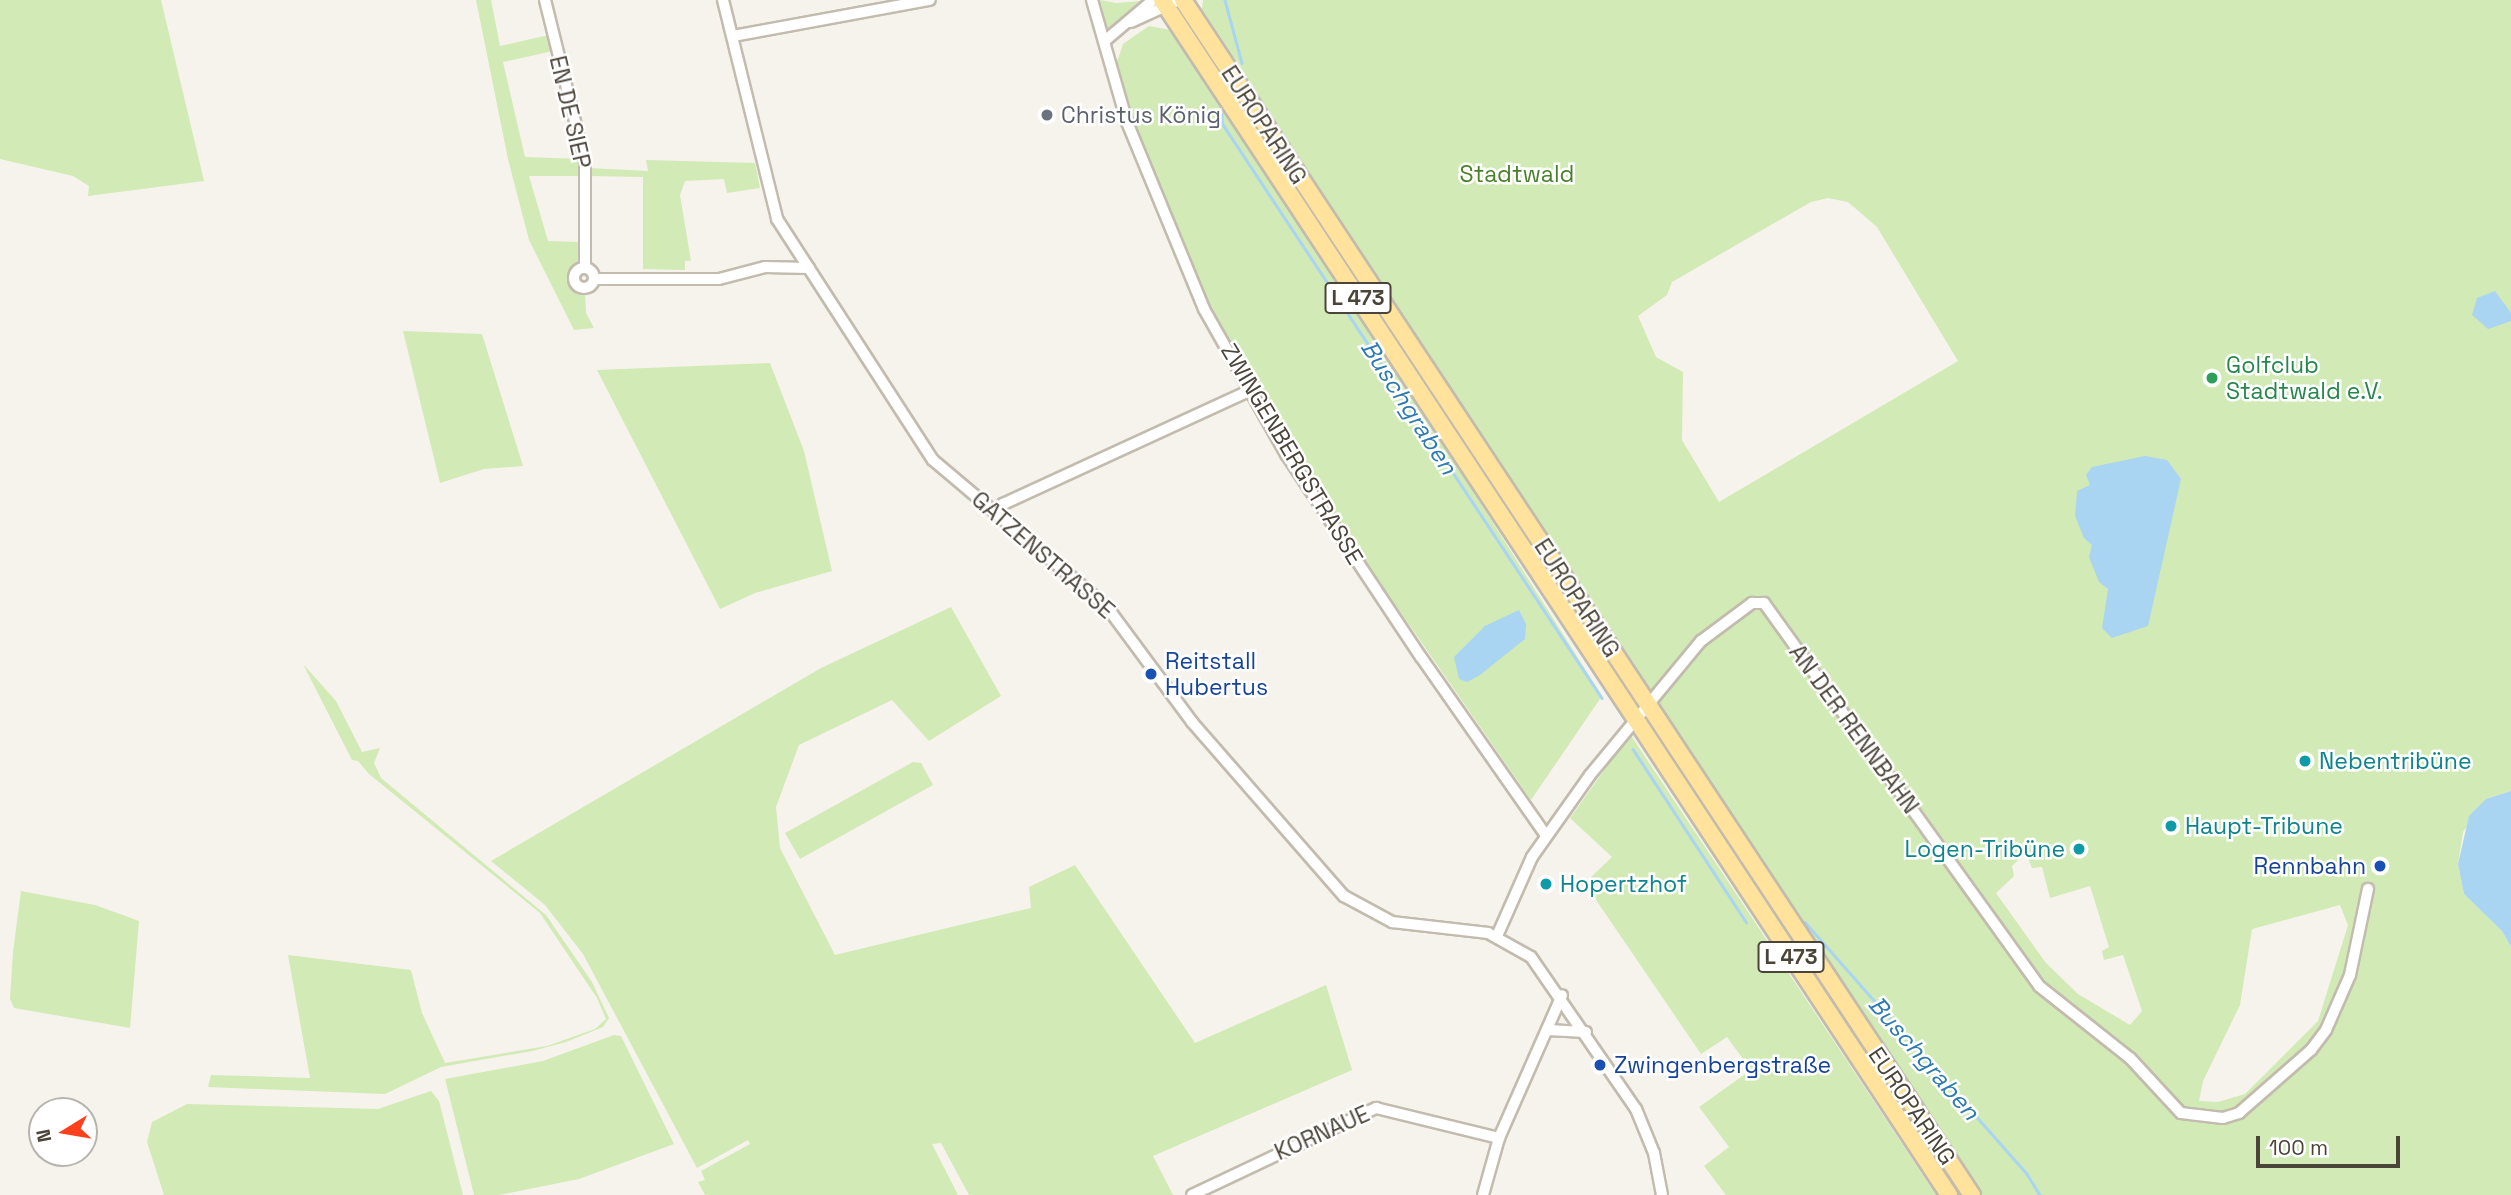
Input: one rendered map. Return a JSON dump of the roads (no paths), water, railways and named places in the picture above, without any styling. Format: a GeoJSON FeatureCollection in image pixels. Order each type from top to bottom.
{"type":"FeatureCollection","features":[{"type":"Feature","properties":{"kind":"main road","name":"EUROPARING"},"geometry":{"type":"LineString","coordinates":[[1169,1],[1647,706],[1972,1195]]}},
{"type":"Feature","properties":{"kind":"main road","name":"EUROPARING"},"geometry":{"type":"LineString","coordinates":[[1169,1],[1949,1195]]}},
{"type":"Feature","properties":{"kind":"street","name":"EN DE SIEP"},"geometry":{"type":"LineString","coordinates":[[545,0],[585,162],[585,268],[576,273],[577,284],[589,286],[594,279],[719,279],[765,267],[809,268]]}},
{"type":"Feature","properties":{"kind":"street","name":"GATZENSTRASSE"},"geometry":{"type":"LineString","coordinates":[[723,0],[773,211],[929,455],[1107,607],[1192,722],[1344,896],[1392,922],[1497,936],[1531,957],[1562,995],[1644,1124],[1662,1195]]}},
{"type":"Feature","properties":{"kind":"street"},"geometry":{"type":"LineString","coordinates":[[733,36],[930,0]]}},
{"type":"Feature","properties":{"kind":"street","name":"ZWINGENBERGSTRASSE"},"geometry":{"type":"LineString","coordinates":[[1092,0],[1100,30],[1107,39],[1113,78],[1142,160],[1204,309],[1286,454],[1420,657],[1545,834]]}},
{"type":"Feature","properties":{"kind":"street"},"geometry":{"type":"LineString","coordinates":[[1107,39],[1169,1]]}},
{"type":"Feature","properties":{"kind":"street"},"geometry":{"type":"LineString","coordinates":[[585,268],[594,279]]}},
{"type":"Feature","properties":{"kind":"street"},"geometry":{"type":"LineString","coordinates":[[996,512],[1003,504],[1251,390]]}},
{"type":"Feature","properties":{"kind":"street","name":"AN DER RENNBAHN"},"geometry":{"type":"LineString","coordinates":[[1635,718],[1717,626],[1744,607],[1764,603],[2039,986],[2130,1058],[2181,1113],[2223,1118],[2239,1113],[2311,1050],[2326,1030],[2350,975],[2368,889]]}},
{"type":"Feature","properties":{"kind":"street"},"geometry":{"type":"LineString","coordinates":[[1497,936],[1545,834],[1635,718]]}},
{"type":"Feature","properties":{"kind":"street"},"geometry":{"type":"LineString","coordinates":[[1483,1195],[1499,1138],[1562,995]]}},
{"type":"Feature","properties":{"kind":"street"},"geometry":{"type":"LineString","coordinates":[[1547,1030],[1587,1032]]}},
{"type":"Feature","properties":{"kind":"street","name":"KORNAUE"},"geometry":{"type":"LineString","coordinates":[[1192,1195],[1376,1108],[1499,1138]]}},
{"type":"Feature","properties":{"kind":"water"},"geometry":{"type":"Polygon","coordinates":[[[2495,291],[2511,313],[2511,321],[2488,329],[2472,315],[2477,298],[2495,291]]]}},
{"type":"Feature","properties":{"kind":"water"},"geometry":{"type":"Polygon","coordinates":[[[2145,456],[2167,460],[2181,479],[2148,626],[2112,638],[2102,628],[2108,589],[2099,582],[2089,557],[2092,545],[2084,538],[2075,516],[2077,491],[2090,485],[2086,475],[2092,467],[2145,456]]]}},
{"type":"Feature","properties":{"kind":"water"},"geometry":{"type":"Polygon","coordinates":[[[1519,610],[1526,624],[1525,639],[1480,675],[1467,682],[1459,679],[1454,657],[1485,626],[1519,610]]]}},
{"type":"Feature","properties":{"kind":"water"},"geometry":{"type":"Polygon","coordinates":[[[2511,791],[2511,947],[2502,931],[2464,894],[2458,864],[2469,816],[2486,799],[2511,791]]]}},
{"type":"Feature","properties":{"kind":"waterway","name":"Buschgraben"},"geometry":{"type":"LineString","coordinates":[[1225,0],[1242,63]]}},
{"type":"Feature","properties":{"kind":"waterway","name":"Buschgraben"},"geometry":{"type":"LineString","coordinates":[[1222,114],[1222,123],[1602,698]]}},
{"type":"Feature","properties":{"kind":"waterway","name":"Buschgraben"},"geometry":{"type":"LineString","coordinates":[[1633,749],[1746,922]]}},
{"type":"Feature","properties":{"kind":"waterway","name":"Buschgraben"},"geometry":{"type":"LineString","coordinates":[[1805,922],[2027,1174],[2040,1195]]}},
{"type":"Feature","properties":{"kind":"place","name":"Christus König"},"geometry":{"type":"Point","coordinates":[1047,115]}},
{"type":"Feature","properties":{"kind":"place","name":"Golfclub Stadtwald e.V."},"geometry":{"type":"Point","coordinates":[2212,378]}},
{"type":"Feature","properties":{"kind":"place","name":"Reitstall Hubertus"},"geometry":{"type":"Point","coordinates":[1151,674]}},
{"type":"Feature","properties":{"kind":"place","name":"Nebentribüne"},"geometry":{"type":"Point","coordinates":[2305,761]}},
{"type":"Feature","properties":{"kind":"place","name":"Haupt-Tribune"},"geometry":{"type":"Point","coordinates":[2171,826]}},
{"type":"Feature","properties":{"kind":"place","name":"Logen-Tribüne"},"geometry":{"type":"Point","coordinates":[2079,849]}},
{"type":"Feature","properties":{"kind":"place","name":"Rennbahn"},"geometry":{"type":"Point","coordinates":[2380,866]}},
{"type":"Feature","properties":{"kind":"place","name":"Hopertzhof"},"geometry":{"type":"Point","coordinates":[1546,884]}},
{"type":"Feature","properties":{"kind":"place","name":"Zwingenbergstraße"},"geometry":{"type":"Point","coordinates":[1600,1065]}},
{"type":"Feature","properties":{"kind":"park label","name":"Stadtwald"},"geometry":{"type":"Point","coordinates":[1517,174]}}]}
